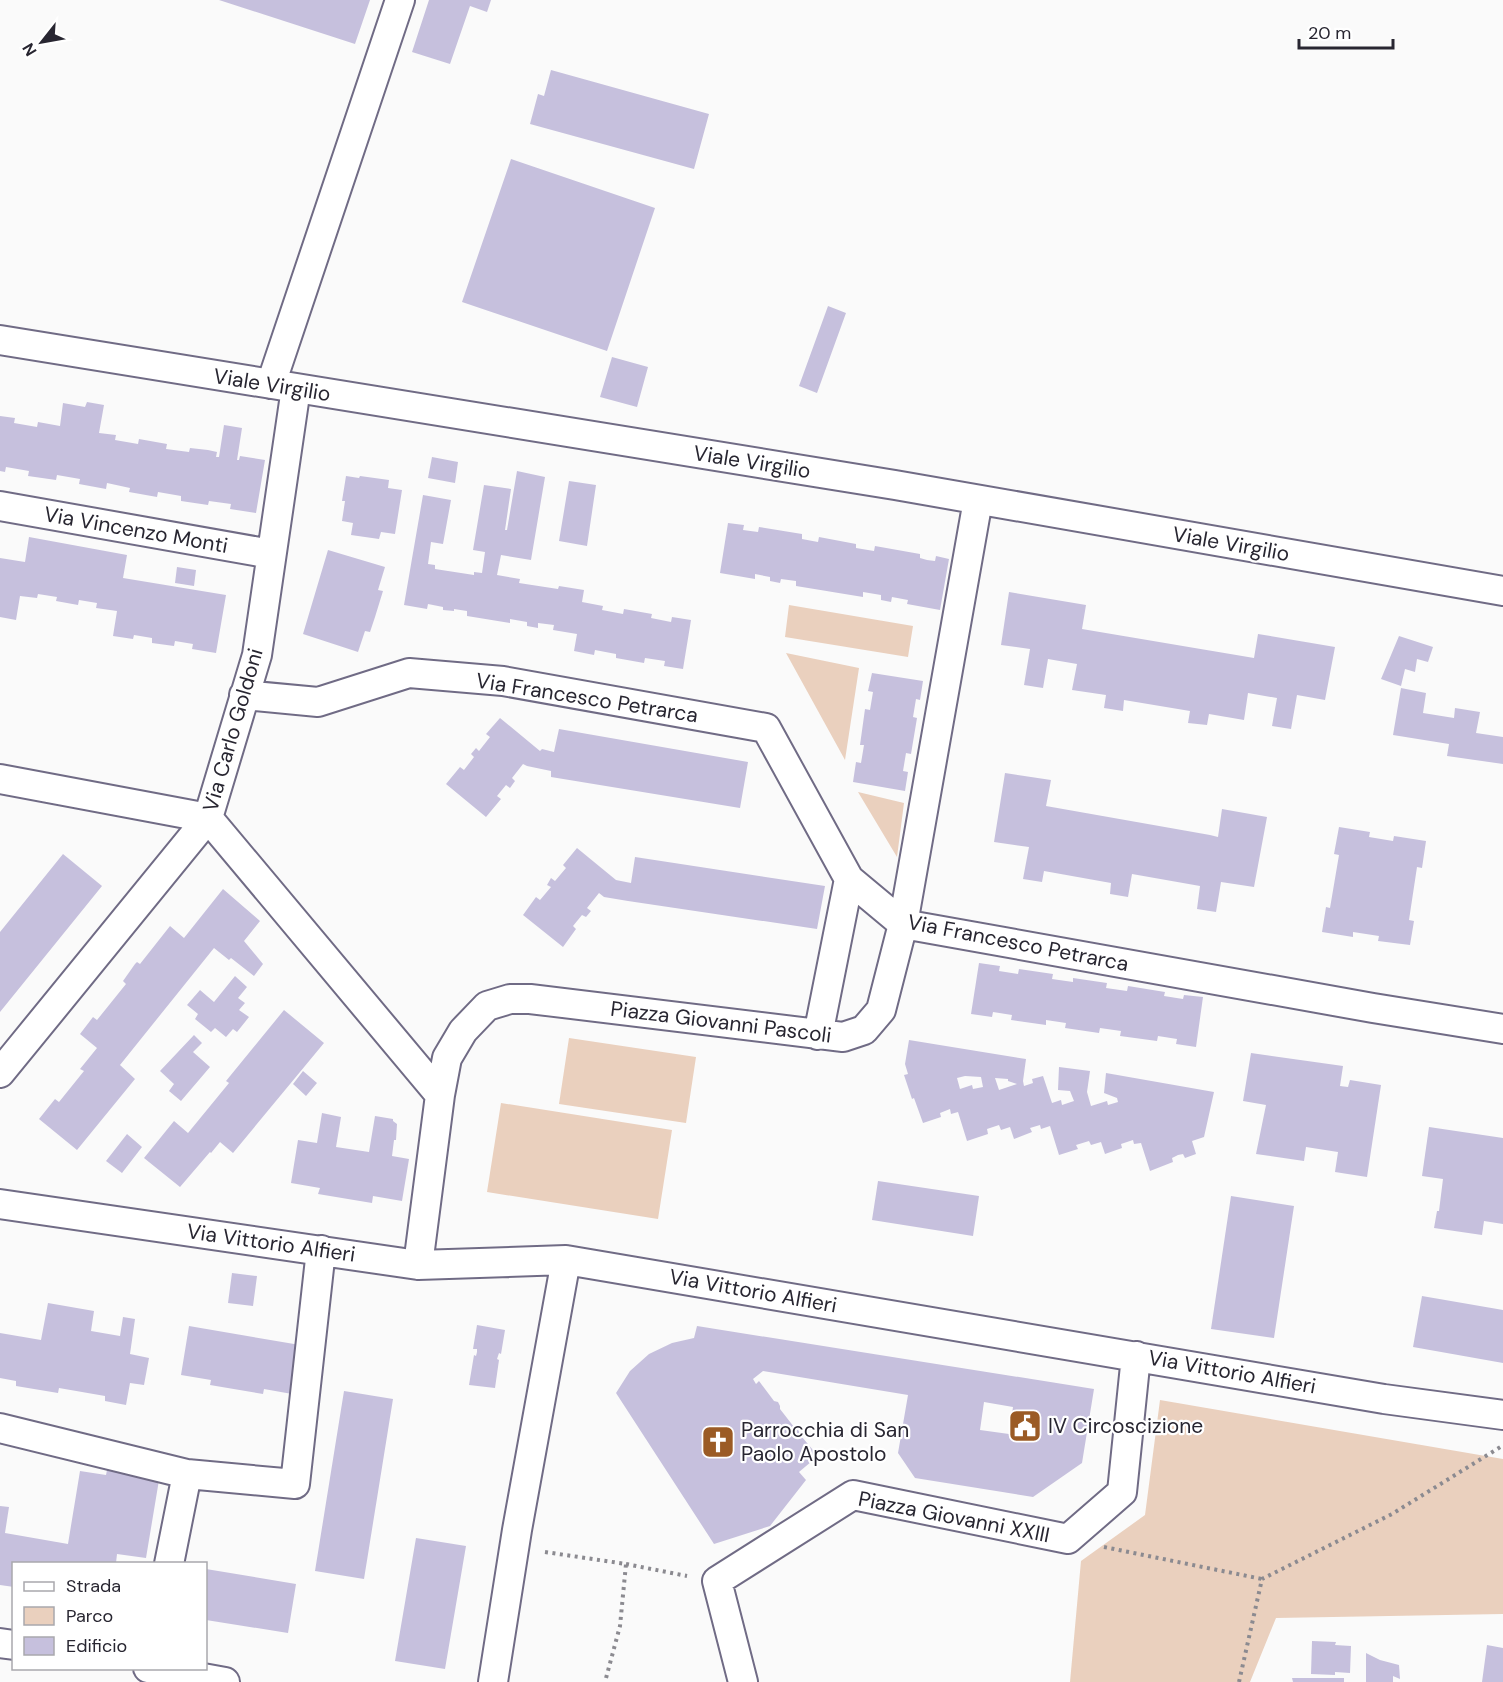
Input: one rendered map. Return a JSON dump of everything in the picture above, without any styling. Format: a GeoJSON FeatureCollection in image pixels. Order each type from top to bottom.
{"type":"FeatureCollection","features":[{"type":"Feature","properties":{"kind":"street","name":"Via Carlo Goldoni"},"geometry":{"type":"LineString","coordinates":[[0,1073],[208,818],[257,655],[271,554],[283,386],[400,0]]}},
{"type":"Feature","properties":{"kind":"street","name":"Viale Virgilio"},"geometry":{"type":"LineString","coordinates":[[0,340],[883,483],[1503,591]]}},
{"type":"Feature","properties":{"kind":"street","name":"Piazza Giovanni Pascoli"},"geometry":{"type":"LineString","coordinates":[[418,1265],[447,1058],[463,1031],[487,1006],[510,999],[556,1001],[843,1037],[864,1030],[880,1010],[903,924],[978,500]]}},
{"type":"Feature","properties":{"kind":"street","name":"Via Vincenzo Monti"},"geometry":{"type":"LineString","coordinates":[[0,506],[271,554]]}},
{"type":"Feature","properties":{"kind":"street","name":"Via Francesco Petrarca"},"geometry":{"type":"LineString","coordinates":[[244,695],[318,702],[409,673],[503,681],[766,728],[849,879],[903,924],[1503,1029]]}},
{"type":"Feature","properties":{"kind":"street"},"geometry":{"type":"LineString","coordinates":[[0,779],[208,818],[440,1095]]}},
{"type":"Feature","properties":{"kind":"street"},"geometry":{"type":"LineString","coordinates":[[818,1035],[849,879]]}},
{"type":"Feature","properties":{"kind":"street","name":"Via Vittorio Alfieri"},"geometry":{"type":"LineString","coordinates":[[0,1204],[418,1265],[566,1260],[1384,1399],[1503,1415]]}},
{"type":"Feature","properties":{"kind":"street"},"geometry":{"type":"LineString","coordinates":[[0,1428],[187,1474],[295,1484],[321,1250]]}},
{"type":"Feature","properties":{"kind":"street"},"geometry":{"type":"LineString","coordinates":[[493,1682],[514,1548],[566,1260]]}},
{"type":"Feature","properties":{"kind":"street"},"geometry":{"type":"LineString","coordinates":[[1068,1539],[1122,1492],[1136,1356]]}},
{"type":"Feature","properties":{"kind":"street"},"geometry":{"type":"LineString","coordinates":[[169,1562],[187,1474]]}},
{"type":"Feature","properties":{"kind":"street","name":"Piazza Giovanni XXIII"},"geometry":{"type":"LineString","coordinates":[[717,1581],[853,1495],[1068,1539]]}},
{"type":"Feature","properties":{"kind":"street"},"geometry":{"type":"LineString","coordinates":[[717,1581],[743,1682]]}},
{"type":"Feature","properties":{"kind":"street"},"geometry":{"type":"LineString","coordinates":[[157,1670],[225,1682]]}},
{"type":"Feature","properties":{"kind":"path"},"geometry":{"type":"LineString","coordinates":[[1068,1539],[1262,1579],[1392,1514],[1503,1446]]}},
{"type":"Feature","properties":{"kind":"path"},"geometry":{"type":"LineString","coordinates":[[514,1548],[626,1564],[717,1581]]}},
{"type":"Feature","properties":{"kind":"path"},"geometry":{"type":"LineString","coordinates":[[606,1682],[620,1626],[626,1564]]}},
{"type":"Feature","properties":{"kind":"path"},"geometry":{"type":"LineString","coordinates":[[1239,1682],[1262,1579]]}},
{"type":"Feature","properties":{"kind":"green space"},"geometry":{"type":"Polygon","coordinates":[[[789,605],[913,626],[908,657],[785,637],[789,605]]]}},
{"type":"Feature","properties":{"kind":"green space"},"geometry":{"type":"Polygon","coordinates":[[[786,653],[859,668],[845,760],[786,653]]]}},
{"type":"Feature","properties":{"kind":"green space"},"geometry":{"type":"Polygon","coordinates":[[[858,792],[904,803],[897,857],[858,792]]]}},
{"type":"Feature","properties":{"kind":"green space"},"geometry":{"type":"Polygon","coordinates":[[[569,1038],[696,1057],[686,1123],[559,1104],[569,1038]]]}},
{"type":"Feature","properties":{"kind":"green space"},"geometry":{"type":"Polygon","coordinates":[[[501,1103],[672,1130],[658,1219],[487,1192],[501,1103]]]}},
{"type":"Feature","properties":{"kind":"green space"},"geometry":{"type":"Polygon","coordinates":[[[1160,1400],[1503,1459],[1503,1614],[1276,1618],[1250,1682],[1070,1682],[1081,1561],[1145,1515],[1160,1400]]]}},
{"type":"Feature","properties":{"kind":"building"},"geometry":{"type":"Polygon","coordinates":[[[219,0],[370,0],[355,44],[219,0]]]}},
{"type":"Feature","properties":{"kind":"building"},"geometry":{"type":"Polygon","coordinates":[[[429,0],[491,0],[487,12],[470,6],[450,64],[412,52],[429,0]]]}},
{"type":"Feature","properties":{"kind":"building"},"geometry":{"type":"Polygon","coordinates":[[[551,70],[709,114],[694,169],[530,124],[538,94],[544,96],[551,70]]]}},
{"type":"Feature","properties":{"kind":"building"},"geometry":{"type":"Polygon","coordinates":[[[511,159],[655,208],[607,351],[462,302],[511,159]]]}},
{"type":"Feature","properties":{"kind":"building"},"geometry":{"type":"Polygon","coordinates":[[[828,306],[846,313],[817,393],[799,386],[828,306]]]}},
{"type":"Feature","properties":{"kind":"building"},"geometry":{"type":"Polygon","coordinates":[[[612,357],[648,367],[637,407],[600,397],[612,357]]]}},
{"type":"Feature","properties":{"kind":"building"},"geometry":{"type":"Polygon","coordinates":[[[87,402],[104,405],[99,433],[116,435],[115,440],[138,444],[139,439],[167,444],[166,449],[189,452],[190,448],[208,450],[217,452],[216,457],[219,457],[224,425],[242,428],[237,460],[240,456],[265,460],[256,513],[230,509],[231,504],[209,501],[208,505],[181,501],[181,496],[158,492],[157,497],[129,492],[130,488],[107,483],[106,489],[79,484],[80,479],[57,475],[56,480],[28,476],[29,471],[6,467],[5,472],[0,471],[0,416],[15,418],[14,423],[37,427],[38,422],[60,426],[63,403],[85,407],[87,402]]]}},
{"type":"Feature","properties":{"kind":"building"},"geometry":{"type":"Polygon","coordinates":[[[432,457],[458,462],[455,483],[428,478],[432,457]]]}},
{"type":"Feature","properties":{"kind":"building"},"geometry":{"type":"Polygon","coordinates":[[[517,471],[545,477],[531,560],[501,555],[497,575],[520,579],[519,583],[584,590],[582,602],[603,606],[602,610],[623,614],[624,609],[652,614],[651,618],[671,622],[672,617],[691,620],[683,669],[664,666],[665,661],[645,658],[644,663],[616,658],[616,654],[595,650],[594,655],[574,651],[577,634],[553,630],[554,625],[538,623],[538,628],[527,626],[527,622],[510,619],[510,623],[467,616],[467,611],[443,610],[443,607],[428,604],[427,609],[404,605],[423,495],[451,500],[443,544],[431,542],[428,564],[435,565],[435,569],[474,575],[474,572],[482,573],[485,552],[473,550],[484,485],[511,489],[505,530],[507,530],[517,471]]]}},
{"type":"Feature","properties":{"kind":"building"},"geometry":{"type":"Polygon","coordinates":[[[346,476],[389,480],[388,488],[402,490],[395,534],[381,532],[379,539],[351,535],[353,523],[342,521],[346,476]]]}},
{"type":"Feature","properties":{"kind":"building"},"geometry":{"type":"Polygon","coordinates":[[[569,481],[596,485],[587,546],[559,541],[569,481]]]}},
{"type":"Feature","properties":{"kind":"building"},"geometry":{"type":"Polygon","coordinates":[[[728,523],[744,525],[743,530],[758,532],[759,527],[802,534],[802,539],[818,542],[819,537],[856,544],[856,548],[874,551],[875,546],[920,554],[920,558],[927,560],[935,561],[936,556],[949,559],[940,610],[907,604],[908,600],[892,597],[891,602],[881,600],[881,595],[863,592],[863,597],[796,586],[796,581],[781,579],[780,583],[770,581],[770,577],[755,574],[755,579],[720,573],[728,523]]]}},
{"type":"Feature","properties":{"kind":"building"},"geometry":{"type":"Polygon","coordinates":[[[29,537],[127,555],[123,578],[226,595],[216,653],[192,649],[193,644],[175,641],[174,646],[152,643],[152,638],[134,635],[133,639],[113,636],[117,611],[96,608],[97,603],[79,600],[78,605],[56,601],[57,597],[38,594],[37,598],[20,596],[16,620],[0,617],[0,558],[25,562],[29,537]]]}},
{"type":"Feature","properties":{"kind":"building"},"geometry":{"type":"Polygon","coordinates":[[[328,550],[385,567],[378,590],[383,591],[375,617],[370,632],[365,631],[358,652],[303,634],[328,550]]]}},
{"type":"Feature","properties":{"kind":"building"},"geometry":{"type":"Polygon","coordinates":[[[177,567],[196,570],[194,586],[175,583],[177,567]]]}},
{"type":"Feature","properties":{"kind":"building"},"geometry":{"type":"Polygon","coordinates":[[[1009,592],[1086,605],[1082,629],[1254,658],[1258,634],[1335,647],[1325,700],[1297,695],[1291,729],[1272,726],[1277,698],[1248,693],[1244,720],[1209,714],[1207,725],[1188,723],[1190,711],[1124,700],[1123,711],[1104,708],[1106,695],[1072,690],[1077,664],[1048,659],[1043,688],[1024,685],[1030,649],[1001,645],[1009,592]]]}},
{"type":"Feature","properties":{"kind":"building"},"geometry":{"type":"Polygon","coordinates":[[[1399,636],[1433,647],[1428,662],[1417,659],[1415,672],[1405,669],[1401,686],[1381,679],[1399,636]]]}},
{"type":"Feature","properties":{"kind":"building"},"geometry":{"type":"Polygon","coordinates":[[[872,673],[923,681],[920,700],[916,699],[913,717],[917,718],[911,754],[906,753],[903,771],[908,772],[905,791],[853,782],[856,762],[861,763],[864,745],[860,745],[865,709],[870,710],[873,692],[868,691],[872,673]]]}},
{"type":"Feature","properties":{"kind":"building"},"geometry":{"type":"Polygon","coordinates":[[[1401,688],[1426,693],[1423,713],[1454,718],[1455,708],[1480,712],[1476,733],[1503,737],[1503,764],[1447,756],[1449,744],[1393,735],[1401,688]]]}},
{"type":"Feature","properties":{"kind":"building"},"geometry":{"type":"Polygon","coordinates":[[[500,718],[540,751],[542,749],[554,752],[559,729],[748,762],[740,808],[551,777],[551,771],[523,764],[512,778],[515,781],[510,788],[506,785],[497,796],[501,799],[486,817],[446,784],[460,767],[464,770],[474,757],[471,754],[476,748],[479,751],[490,737],[486,734],[500,718]]]}},
{"type":"Feature","properties":{"kind":"building"},"geometry":{"type":"Polygon","coordinates":[[[1005,773],[1051,780],[1046,806],[1218,837],[1222,809],[1267,817],[1254,887],[1221,882],[1216,912],[1197,909],[1200,886],[1132,874],[1128,897],[1110,894],[1111,883],[1044,871],[1042,882],[1023,879],[1029,847],[994,842],[1005,773]]]}},
{"type":"Feature","properties":{"kind":"building"},"geometry":{"type":"Polygon","coordinates":[[[1339,827],[1370,832],[1369,837],[1393,841],[1394,836],[1426,841],[1422,868],[1417,867],[1409,920],[1414,921],[1410,945],[1378,941],[1379,936],[1353,932],[1353,937],[1322,932],[1326,907],[1330,908],[1339,855],[1334,854],[1339,827]]]}},
{"type":"Feature","properties":{"kind":"building"},"geometry":{"type":"Polygon","coordinates":[[[577,848],[616,880],[631,883],[635,857],[825,886],[817,929],[628,901],[604,897],[599,893],[587,908],[591,911],[586,917],[582,915],[573,926],[576,929],[563,947],[523,915],[536,897],[540,900],[551,887],[547,885],[551,878],[555,881],[566,868],[563,865],[577,848]]]}},
{"type":"Feature","properties":{"kind":"building"},"geometry":{"type":"Polygon","coordinates":[[[63,854],[102,886],[0,1012],[0,932],[63,854]]]}},
{"type":"Feature","properties":{"kind":"building"},"geometry":{"type":"Polygon","coordinates":[[[223,889],[260,921],[244,941],[263,964],[254,976],[214,948],[120,1065],[135,1079],[77,1150],[39,1119],[55,1099],[59,1102],[84,1071],[80,1069],[97,1048],[80,1034],[93,1017],[97,1020],[126,984],[123,981],[135,964],[137,962],[140,964],[170,926],[184,938],[223,889]]]}},
{"type":"Feature","properties":{"kind":"building"},"geometry":{"type":"Polygon","coordinates":[[[979,963],[1000,966],[999,971],[1018,974],[1019,969],[1053,974],[1052,979],[1073,982],[1073,978],[1107,983],[1106,988],[1127,991],[1128,986],[1165,992],[1164,996],[1183,999],[1184,995],[1203,997],[1196,1047],[1176,1044],[1177,1039],[1158,1036],[1157,1041],[1120,1036],[1121,1031],[1100,1028],[1099,1033],[1065,1028],[1066,1023],[1046,1020],[1046,1025],[1011,1020],[1012,1015],[993,1012],[992,1017],[971,1014],[979,963]]]}},
{"type":"Feature","properties":{"kind":"building"},"geometry":{"type":"Polygon","coordinates":[[[235,976],[247,987],[238,998],[245,1003],[239,1010],[249,1017],[237,1032],[233,1029],[226,1037],[215,1028],[211,1032],[195,1019],[198,1014],[187,1005],[200,990],[214,1002],[235,976]]]}},
{"type":"Feature","properties":{"kind":"building"},"geometry":{"type":"Polygon","coordinates":[[[284,1010],[324,1043],[233,1153],[220,1142],[180,1187],[144,1158],[174,1121],[188,1133],[229,1083],[226,1081],[284,1010]]]}},
{"type":"Feature","properties":{"kind":"building"},"geometry":{"type":"Polygon","coordinates":[[[194,1035],[202,1043],[193,1052],[210,1067],[181,1101],[169,1091],[174,1084],[160,1071],[194,1035]]]}},
{"type":"Feature","properties":{"kind":"building"},"geometry":{"type":"Polygon","coordinates":[[[909,1040],[1026,1059],[1024,1086],[1033,1083],[1032,1079],[1043,1076],[1052,1103],[1061,1100],[1062,1105],[1074,1101],[1070,1091],[1058,1090],[1059,1067],[1090,1071],[1087,1092],[1091,1106],[1107,1101],[1108,1105],[1118,1102],[1117,1098],[1104,1093],[1106,1073],[1214,1092],[1204,1137],[1192,1141],[1196,1154],[1185,1158],[1183,1154],[1178,1155],[1172,1158],[1173,1162],[1150,1171],[1141,1143],[1134,1144],[1133,1140],[1121,1144],[1122,1148],[1105,1154],[1101,1142],[1091,1145],[1089,1141],[1076,1145],[1078,1149],[1059,1155],[1050,1126],[1041,1129],[1040,1125],[1030,1128],[1032,1132],[1014,1139],[1010,1127],[1001,1130],[999,1125],[987,1129],[988,1134],[967,1141],[958,1112],[951,1114],[950,1109],[940,1113],[941,1117],[923,1123],[904,1075],[908,1074],[905,1064],[909,1040]],[[981,1077],[957,1078],[960,1089],[972,1085],[973,1089],[983,1087],[981,1077]],[[995,1078],[999,1090],[1017,1084],[1008,1079],[995,1078]]]}},
{"type":"Feature","properties":{"kind":"building"},"geometry":{"type":"Polygon","coordinates":[[[1251,1053],[1343,1066],[1340,1086],[1348,1087],[1350,1080],[1381,1085],[1367,1177],[1335,1172],[1338,1152],[1306,1147],[1304,1161],[1256,1154],[1266,1105],[1243,1101],[1251,1053]]]}},
{"type":"Feature","properties":{"kind":"building"},"geometry":{"type":"Polygon","coordinates":[[[303,1071],[317,1083],[306,1096],[293,1084],[303,1071]]]}},
{"type":"Feature","properties":{"kind":"building"},"geometry":{"type":"Polygon","coordinates":[[[322,1113],[341,1117],[336,1147],[369,1152],[375,1116],[393,1119],[397,1124],[392,1156],[409,1159],[402,1201],[373,1196],[372,1203],[318,1194],[320,1188],[291,1183],[298,1140],[317,1143],[322,1113]]]}},
{"type":"Feature","properties":{"kind":"building"},"geometry":{"type":"Polygon","coordinates":[[[1429,1127],[1503,1138],[1503,1224],[1484,1221],[1482,1235],[1434,1228],[1437,1211],[1439,1211],[1443,1179],[1422,1176],[1429,1127]]]}},
{"type":"Feature","properties":{"kind":"building"},"geometry":{"type":"Polygon","coordinates":[[[127,1134],[142,1147],[122,1173],[106,1161],[127,1134]]]}},
{"type":"Feature","properties":{"kind":"building"},"geometry":{"type":"Polygon","coordinates":[[[878,1181],[979,1196],[973,1236],[872,1220],[878,1181]]]}},
{"type":"Feature","properties":{"kind":"building"},"geometry":{"type":"Polygon","coordinates":[[[1231,1196],[1294,1206],[1274,1338],[1211,1329],[1231,1196]]]}},
{"type":"Feature","properties":{"kind":"building"},"geometry":{"type":"Polygon","coordinates":[[[232,1273],[257,1276],[253,1306],[228,1303],[232,1273]]]}},
{"type":"Feature","properties":{"kind":"building"},"geometry":{"type":"Polygon","coordinates":[[[1422,1296],[1503,1310],[1503,1363],[1413,1347],[1422,1296]]]}},
{"type":"Feature","properties":{"kind":"building"},"geometry":{"type":"Polygon","coordinates":[[[48,1303],[94,1311],[91,1331],[120,1336],[123,1317],[135,1319],[130,1354],[149,1358],[144,1385],[130,1383],[126,1405],[105,1401],[105,1396],[59,1388],[58,1393],[16,1386],[16,1381],[0,1378],[0,1333],[41,1340],[48,1303]]]}},
{"type":"Feature","properties":{"kind":"building"},"geometry":{"type":"Polygon","coordinates":[[[477,1325],[505,1330],[501,1354],[499,1353],[497,1359],[499,1360],[495,1388],[469,1385],[474,1355],[476,1356],[477,1352],[477,1349],[473,1349],[477,1325]]]}},
{"type":"Feature","properties":{"kind":"building"},"geometry":{"type":"Polygon","coordinates":[[[189,1326],[300,1345],[292,1394],[264,1389],[263,1394],[210,1385],[211,1380],[181,1375],[189,1326]]]}},
{"type":"Feature","properties":{"kind":"building","name":"Parrocchia di San Paolo Apostolo"},"geometry":{"type":"Polygon","coordinates":[[[697,1326],[1094,1389],[1082,1463],[1033,1497],[915,1478],[898,1453],[908,1395],[763,1371],[753,1379],[756,1384],[759,1381],[774,1401],[778,1402],[780,1409],[818,1456],[799,1472],[806,1480],[770,1526],[714,1544],[616,1393],[630,1371],[649,1354],[672,1343],[694,1338],[697,1326]],[[984,1402],[980,1430],[1009,1434],[1013,1407],[984,1402]]]}},
{"type":"Feature","properties":{"kind":"building"},"geometry":{"type":"Polygon","coordinates":[[[344,1391],[393,1399],[364,1579],[315,1571],[344,1391]]]}},
{"type":"Feature","properties":{"kind":"building"},"geometry":{"type":"Polygon","coordinates":[[[109,1460],[161,1468],[146,1558],[117,1554],[116,1562],[12,1562],[12,1587],[0,1585],[0,1506],[9,1507],[5,1533],[68,1544],[80,1471],[106,1475],[109,1460]]]}},
{"type":"Feature","properties":{"kind":"building"},"geometry":{"type":"Polygon","coordinates":[[[416,1538],[466,1546],[445,1669],[395,1661],[416,1538]]]}},
{"type":"Feature","properties":{"kind":"building"},"geometry":{"type":"Polygon","coordinates":[[[207,1569],[296,1584],[288,1633],[207,1620],[207,1569]]]}},
{"type":"Feature","properties":{"kind":"building"},"geometry":{"type":"Polygon","coordinates":[[[1312,1641],[1336,1642],[1335,1645],[1351,1646],[1350,1673],[1311,1674],[1312,1641]]]}},
{"type":"Feature","properties":{"kind":"building"},"geometry":{"type":"Polygon","coordinates":[[[1487,1645],[1503,1648],[1503,1682],[1482,1682],[1487,1645]]]}},
{"type":"Feature","properties":{"kind":"building"},"geometry":{"type":"Polygon","coordinates":[[[1366,1653],[1399,1665],[1400,1679],[1393,1676],[1393,1682],[1366,1682],[1366,1653]]]}},
{"type":"Feature","properties":{"kind":"building"},"geometry":{"type":"Polygon","coordinates":[[[1292,1678],[1344,1678],[1344,1682],[1293,1682],[1292,1678]]]}},
{"type":"Feature","properties":{"kind":"place","name":"IV Circoscizione"},"geometry":{"type":"Point","coordinates":[1025,1426]}},
{"type":"Feature","properties":{"kind":"place","name":"Parrocchia di San Paolo Apostolo"},"geometry":{"type":"Point","coordinates":[718,1442]}}]}
